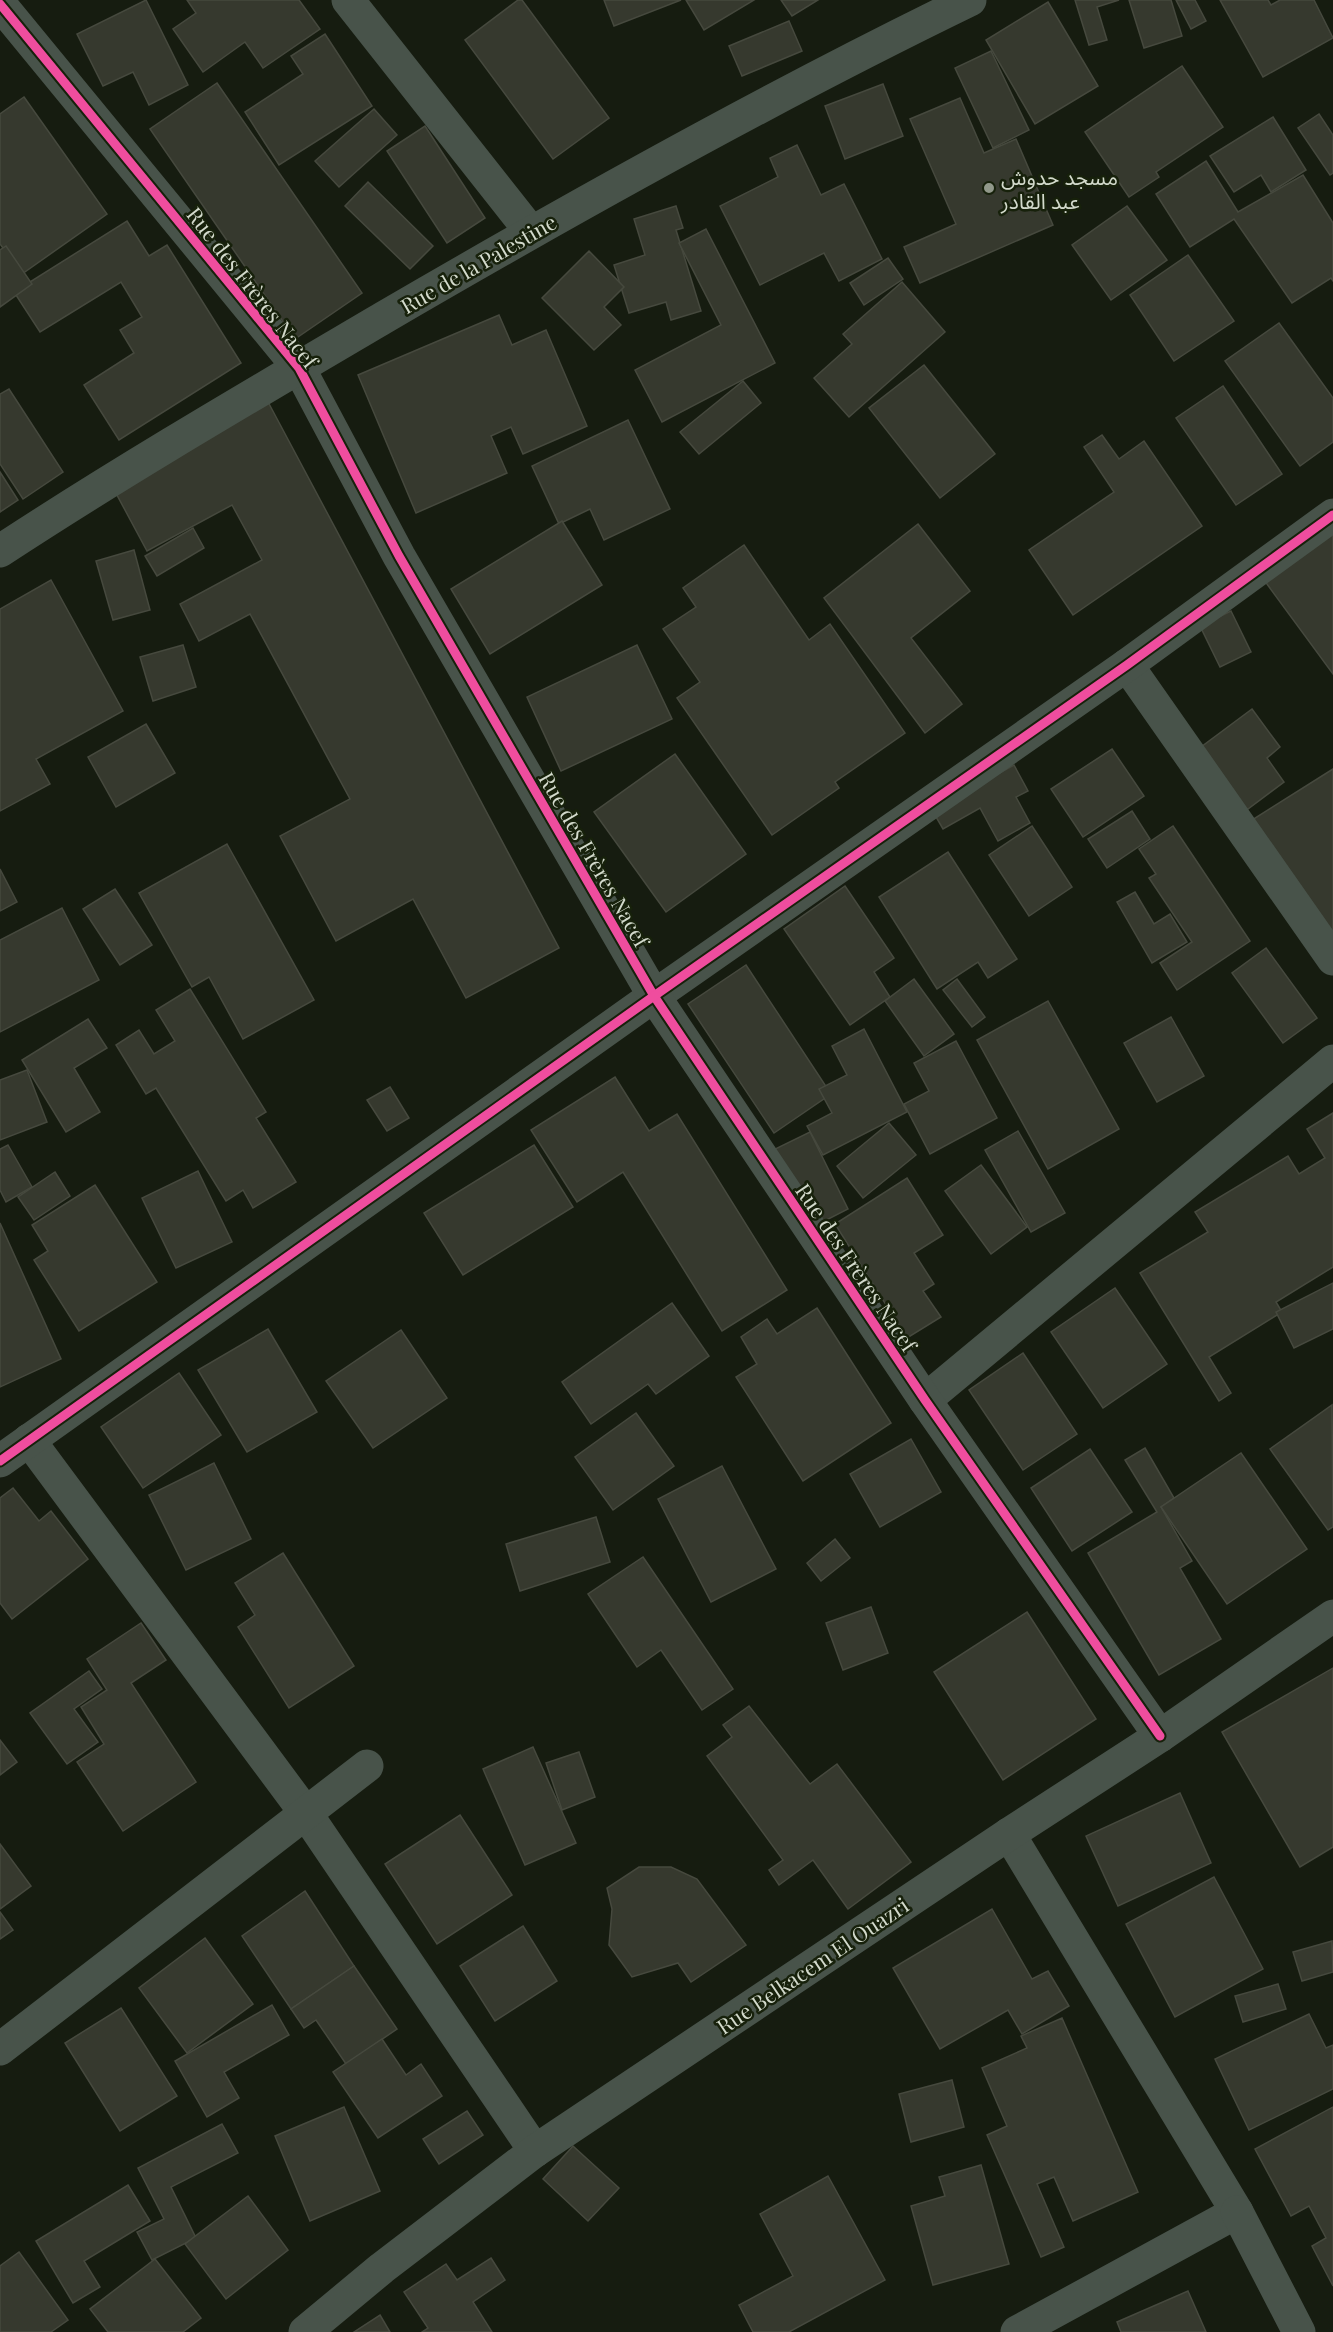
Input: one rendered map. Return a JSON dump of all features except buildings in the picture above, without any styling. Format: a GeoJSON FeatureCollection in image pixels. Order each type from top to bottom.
{"type":"FeatureCollection","features":[{"type":"Feature","properties":{"kind":"street"},"geometry":{"type":"LineString","coordinates":[[348,0],[531,232]]}},
{"type":"Feature","properties":{"kind":"street","name":"Rue de la Palestine"},"geometry":{"type":"LineString","coordinates":[[0,551],[96,488],[531,232],[900,34],[970,0]]}},
{"type":"Feature","properties":{"kind":"street","name":"Rue des Frères Nacef"},"geometry":{"type":"LineString","coordinates":[[0,4],[298,368],[399,556],[654,996],[925,1400],[1160,1736]]}},
{"type":"Feature","properties":{"kind":"street"},"geometry":{"type":"LineString","coordinates":[[0,1461],[654,996],[1127,665],[1333,515]]}},
{"type":"Feature","properties":{"kind":"street"},"geometry":{"type":"LineString","coordinates":[[1127,665],[1333,959]]}},
{"type":"Feature","properties":{"kind":"street"},"geometry":{"type":"LineString","coordinates":[[925,1400],[1333,1061]]}},
{"type":"Feature","properties":{"kind":"street"},"geometry":{"type":"LineString","coordinates":[[29,1440],[307,1815],[535,2151]]}},
{"type":"Feature","properties":{"kind":"street","name":"Rue Belkacem El Ouazri"},"geometry":{"type":"LineString","coordinates":[[305,2332],[382,2268],[535,2151],[1009,1834],[1160,1736],[1333,1616]]}},
{"type":"Feature","properties":{"kind":"street"},"geometry":{"type":"LineString","coordinates":[[0,2049],[307,1815],[367,1766]]}},
{"type":"Feature","properties":{"kind":"street"},"geometry":{"type":"LineString","coordinates":[[1009,1834],[1237,2212],[1299,2332]]}},
{"type":"Feature","properties":{"kind":"street"},"geometry":{"type":"LineString","coordinates":[[1017,2332],[1237,2212]]}},
{"type":"Feature","properties":{"kind":"cycle path"},"geometry":{"type":"LineString","coordinates":[[0,4],[299,368],[399,556],[654,996],[925,1400],[1160,1736]]}},
{"type":"Feature","properties":{"kind":"cycle path"},"geometry":{"type":"LineString","coordinates":[[0,1461],[654,996],[1127,665],[1333,515]]}},
{"type":"Feature","properties":{"kind":"place","name":"مسجد حدوش عبد القادر"},"geometry":{"type":"Point","coordinates":[989,188]}}]}
